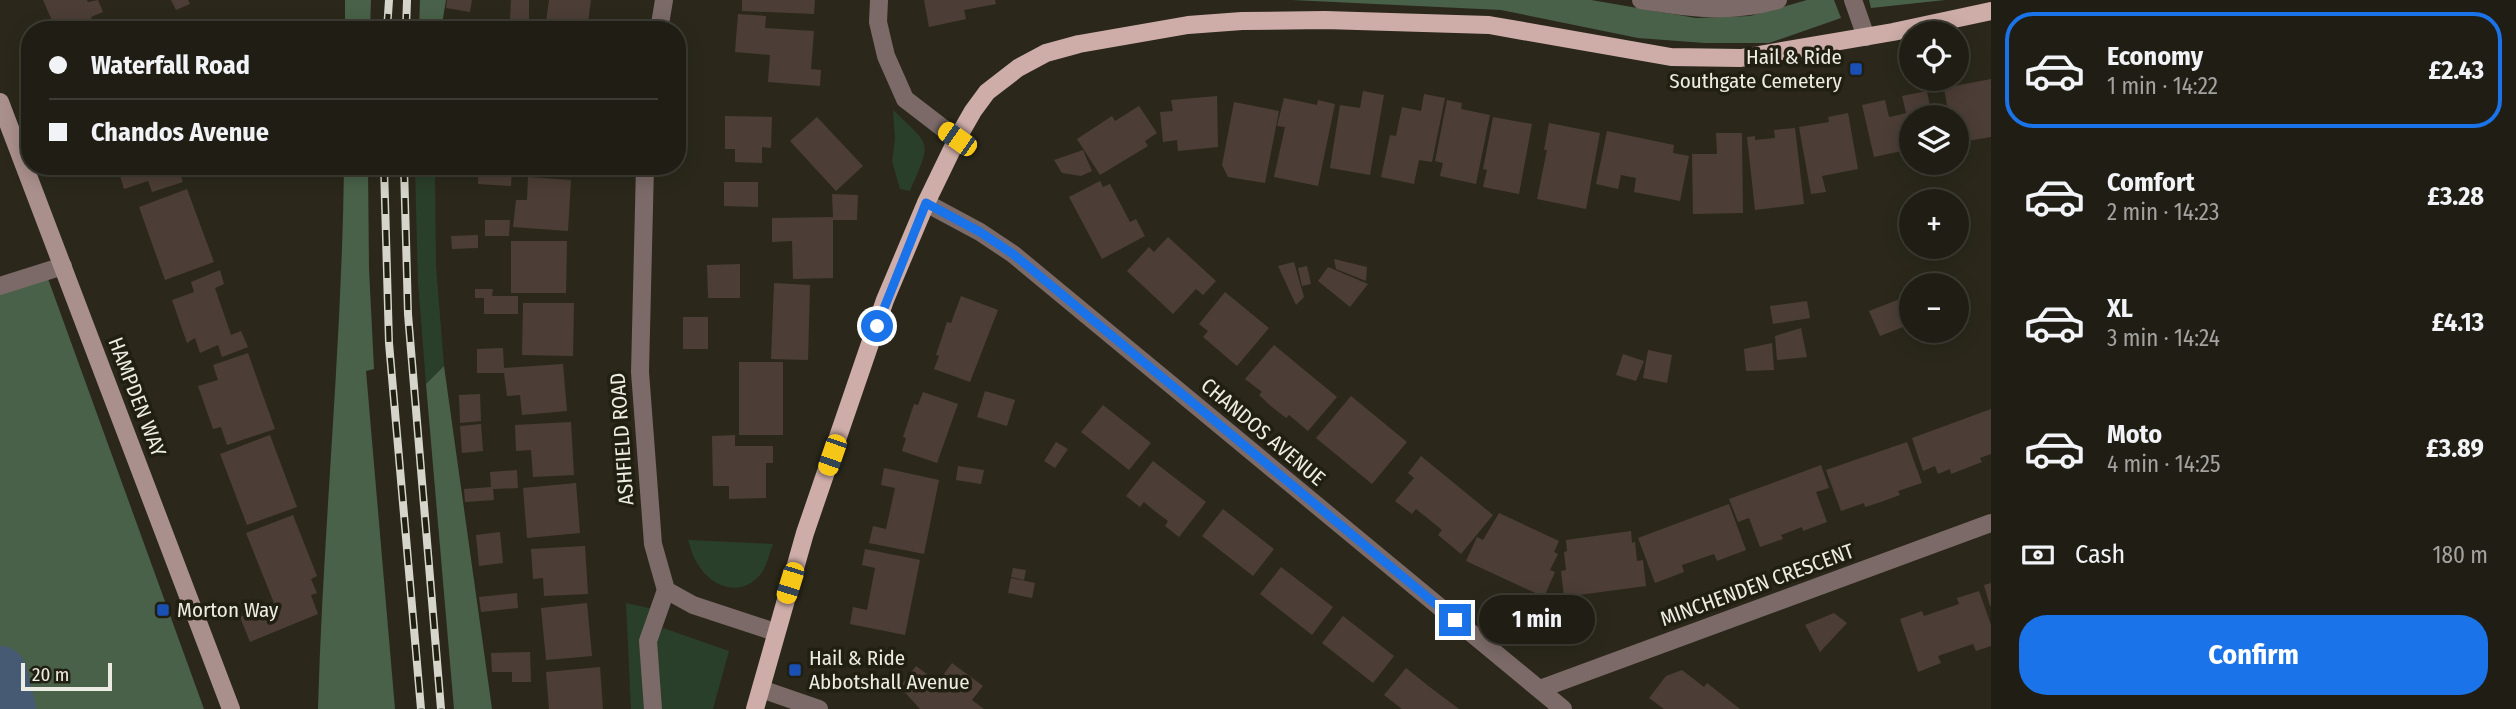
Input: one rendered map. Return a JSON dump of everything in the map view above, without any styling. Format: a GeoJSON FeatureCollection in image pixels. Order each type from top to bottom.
{"type":"FeatureCollection","features":[{"type":"Feature","properties":{"kind":"main road"},"geometry":{"type":"LineString","coordinates":[[755,709],[805,533],[885,300],[926,203],[973,111],[987,92],[1018,68],[1046,53],[1127,35],[1188,25],[1242,21],[1325,20],[1489,25],[1671,57],[1700,59],[1741,58],[1866,37],[1991,11]]}},
{"type":"Feature","properties":{"kind":"street"},"geometry":{"type":"LineString","coordinates":[[661,21],[664,0]]}},
{"type":"Feature","properties":{"kind":"street"},"geometry":{"type":"LineString","coordinates":[[879,0],[878,22],[886,56],[905,99],[957,139]]}},
{"type":"Feature","properties":{"kind":"street"},"geometry":{"type":"LineString","coordinates":[[1641,0],[1698,9],[1750,8],[1778,0]]}},
{"type":"Feature","properties":{"kind":"street"},"geometry":{"type":"LineString","coordinates":[[1853,0],[1866,37]]}},
{"type":"Feature","properties":{"kind":"street","name":"HAMPDEN WAY"},"geometry":{"type":"LineString","coordinates":[[0,102],[21,157]]}},
{"type":"Feature","properties":{"kind":"street","name":"HAMPDEN WAY"},"geometry":{"type":"LineString","coordinates":[[28,175],[231,709]]}},
{"type":"Feature","properties":{"kind":"street","name":"ASHFIELD ROAD"},"geometry":{"type":"LineString","coordinates":[[645,175],[639,372],[653,544],[666,590]]}},
{"type":"Feature","properties":{"kind":"street","name":"CHANDOS AVENUE"},"geometry":{"type":"LineString","coordinates":[[926,203],[980,232],[1013,254],[1563,709]]}},
{"type":"Feature","properties":{"kind":"street"},"geometry":{"type":"LineString","coordinates":[[0,286],[63,267]]}},
{"type":"Feature","properties":{"kind":"street","name":"MINCHENDEN CRESCENT"},"geometry":{"type":"LineString","coordinates":[[1540,689],[1991,523]]}},
{"type":"Feature","properties":{"kind":"street"},"geometry":{"type":"LineString","coordinates":[[653,709],[648,641],[666,590],[693,604],[775,632]]}},
{"type":"Feature","properties":{"kind":"street"},"geometry":{"type":"LineString","coordinates":[[761,689],[819,709]]}},
{"type":"Feature","properties":{"kind":"green space"},"geometry":{"type":"Polygon","coordinates":[[[345,0],[371,0],[370,21],[345,21],[345,0]]]}},
{"type":"Feature","properties":{"kind":"green space"},"geometry":{"type":"Polygon","coordinates":[[[420,0],[446,0],[442,21],[419,21],[420,0]]]}},
{"type":"Feature","properties":{"kind":"green space"},"geometry":{"type":"Polygon","coordinates":[[[1292,0],[1591,0],[1696,18],[1750,16],[1807,0],[1834,0],[1841,18],[1769,43],[1705,43],[1638,38],[1501,10],[1292,0]]]}},
{"type":"Feature","properties":{"kind":"green space"},"geometry":{"type":"Polygon","coordinates":[[[1869,0],[1945,0],[1871,8],[1869,0]]]}},
{"type":"Feature","properties":{"kind":"green space"},"geometry":{"type":"Polygon","coordinates":[[[893,110],[915,132],[924,146],[922,163],[910,191],[900,189],[892,161],[895,139],[893,110]]]}},
{"type":"Feature","properties":{"kind":"green space"},"geometry":{"type":"Polygon","coordinates":[[[344,175],[368,175],[374,369],[366,371],[395,709],[318,709],[344,175]]]}},
{"type":"Feature","properties":{"kind":"green space"},"geometry":{"type":"Polygon","coordinates":[[[415,175],[435,175],[436,266],[444,366],[426,384],[418,282],[415,175]]]}},
{"type":"Feature","properties":{"kind":"green space"},"geometry":{"type":"Polygon","coordinates":[[[47,276],[204,709],[0,709],[0,292],[47,276]]]}},
{"type":"Feature","properties":{"kind":"green space"},"geometry":{"type":"Polygon","coordinates":[[[444,366],[492,709],[454,709],[426,384],[444,366]]]}},
{"type":"Feature","properties":{"kind":"green space"},"geometry":{"type":"Polygon","coordinates":[[[688,540],[773,544],[760,575],[752,582],[734,588],[716,583],[702,570],[688,540]]]}},
{"type":"Feature","properties":{"kind":"green space"},"geometry":{"type":"Polygon","coordinates":[[[626,603],[653,609],[645,709],[631,709],[626,603]]]}},
{"type":"Feature","properties":{"kind":"green space"},"geometry":{"type":"Polygon","coordinates":[[[663,628],[729,651],[713,709],[661,709],[656,641],[663,628]]]}},
{"type":"Feature","properties":{"kind":"building"},"geometry":{"type":"Polygon","coordinates":[[[43,0],[98,0],[103,12],[91,17],[93,21],[52,21],[43,0]]]}},
{"type":"Feature","properties":{"kind":"building"},"geometry":{"type":"Polygon","coordinates":[[[171,0],[188,0],[190,4],[176,10],[171,0]]]}},
{"type":"Feature","properties":{"kind":"building"},"geometry":{"type":"Polygon","coordinates":[[[447,0],[472,0],[470,12],[446,8],[447,0]]]}},
{"type":"Feature","properties":{"kind":"building"},"geometry":{"type":"Polygon","coordinates":[[[511,0],[529,0],[529,19],[510,19],[511,0]]]}},
{"type":"Feature","properties":{"kind":"building"},"geometry":{"type":"Polygon","coordinates":[[[549,0],[591,0],[588,21],[546,21],[549,0]]]}},
{"type":"Feature","properties":{"kind":"building"},"geometry":{"type":"Polygon","coordinates":[[[742,0],[815,0],[814,14],[742,11],[742,0]]]}},
{"type":"Feature","properties":{"kind":"building"},"geometry":{"type":"Polygon","coordinates":[[[924,0],[995,0],[996,4],[964,10],[966,19],[929,27],[924,0]]]}},
{"type":"Feature","properties":{"kind":"building"},"geometry":{"type":"Polygon","coordinates":[[[738,14],[766,16],[765,28],[814,31],[811,69],[821,70],[820,86],[768,82],[770,55],[735,52],[738,14]]]}},
{"type":"Feature","properties":{"kind":"building"},"geometry":{"type":"Polygon","coordinates":[[[1991,79],[1991,137],[1969,141],[1969,105],[1947,105],[1945,91],[1969,91],[1969,83],[1991,79]]]}},
{"type":"Feature","properties":{"kind":"building"},"geometry":{"type":"Polygon","coordinates":[[[1363,91],[1384,95],[1370,175],[1330,168],[1340,105],[1360,108],[1363,91]]]}},
{"type":"Feature","properties":{"kind":"building"},"geometry":{"type":"Polygon","coordinates":[[[1927,91],[1930,105],[1904,105],[1902,96],[1927,91]]]}},
{"type":"Feature","properties":{"kind":"building"},"geometry":{"type":"Polygon","coordinates":[[[1424,94],[1445,98],[1432,162],[1419,160],[1414,184],[1381,177],[1390,135],[1396,136],[1402,107],[1421,111],[1424,94]]]}},
{"type":"Feature","properties":{"kind":"building"},"geometry":{"type":"Polygon","coordinates":[[[1217,96],[1218,147],[1178,151],[1177,140],[1163,142],[1160,112],[1173,111],[1171,100],[1217,96]]]}},
{"type":"Feature","properties":{"kind":"building"},"geometry":{"type":"Polygon","coordinates":[[[1284,98],[1317,105],[1318,100],[1335,104],[1318,186],[1274,177],[1285,127],[1277,126],[1284,98]]]}},
{"type":"Feature","properties":{"kind":"building"},"geometry":{"type":"Polygon","coordinates":[[[1447,100],[1462,103],[1461,109],[1490,115],[1476,184],[1440,176],[1443,163],[1435,161],[1447,100]]]}},
{"type":"Feature","properties":{"kind":"building"},"geometry":{"type":"Polygon","coordinates":[[[1885,100],[1889,117],[1899,115],[1899,152],[1874,157],[1862,105],[1885,100]]]}},
{"type":"Feature","properties":{"kind":"building"},"geometry":{"type":"Polygon","coordinates":[[[1234,102],[1279,111],[1265,183],[1228,177],[1222,165],[1234,102]]]}},
{"type":"Feature","properties":{"kind":"building"},"geometry":{"type":"Polygon","coordinates":[[[1139,106],[1157,133],[1145,141],[1148,146],[1100,175],[1077,139],[1112,116],[1115,121],[1139,106]]]}},
{"type":"Feature","properties":{"kind":"building"},"geometry":{"type":"Polygon","coordinates":[[[1848,113],[1858,169],[1822,176],[1826,192],[1811,194],[1799,127],[1829,122],[1828,117],[1848,113]]]}},
{"type":"Feature","properties":{"kind":"building"},"geometry":{"type":"Polygon","coordinates":[[[725,116],[772,117],[771,148],[762,147],[762,163],[735,162],[735,149],[725,149],[725,116]]]}},
{"type":"Feature","properties":{"kind":"building"},"geometry":{"type":"Polygon","coordinates":[[[817,117],[863,166],[836,191],[790,141],[817,117]]]}},
{"type":"Feature","properties":{"kind":"building"},"geometry":{"type":"Polygon","coordinates":[[[1493,117],[1532,124],[1519,194],[1483,187],[1487,170],[1483,169],[1493,117]]]}},
{"type":"Feature","properties":{"kind":"building"},"geometry":{"type":"Polygon","coordinates":[[[1549,123],[1600,133],[1586,209],[1537,199],[1547,150],[1544,150],[1549,123]]]}},
{"type":"Feature","properties":{"kind":"building"},"geometry":{"type":"Polygon","coordinates":[[[1795,128],[1804,204],[1755,210],[1747,137],[1755,136],[1755,140],[1775,138],[1774,130],[1795,128]]]}},
{"type":"Feature","properties":{"kind":"building"},"geometry":{"type":"Polygon","coordinates":[[[1607,131],[1674,145],[1673,153],[1689,156],[1680,201],[1634,192],[1636,178],[1621,175],[1618,189],[1596,184],[1607,131]]]}},
{"type":"Feature","properties":{"kind":"building"},"geometry":{"type":"Polygon","coordinates":[[[1716,133],[1742,133],[1743,213],[1693,214],[1692,154],[1717,154],[1716,133]]]}},
{"type":"Feature","properties":{"kind":"building"},"geometry":{"type":"Polygon","coordinates":[[[1083,150],[1092,171],[1081,176],[1062,173],[1054,160],[1083,150]]]}},
{"type":"Feature","properties":{"kind":"building"},"geometry":{"type":"Polygon","coordinates":[[[120,175],[180,175],[183,182],[152,192],[148,181],[124,189],[120,175]]]}},
{"type":"Feature","properties":{"kind":"building"},"geometry":{"type":"Polygon","coordinates":[[[478,175],[512,175],[511,186],[478,184],[478,175]]]}},
{"type":"Feature","properties":{"kind":"building"},"geometry":{"type":"Polygon","coordinates":[[[528,177],[571,180],[568,231],[513,227],[516,200],[527,200],[528,177]]]}},
{"type":"Feature","properties":{"kind":"building"},"geometry":{"type":"Polygon","coordinates":[[[1100,181],[1103,187],[1110,184],[1130,222],[1136,219],[1145,236],[1102,259],[1069,197],[1100,181]]]}},
{"type":"Feature","properties":{"kind":"building"},"geometry":{"type":"Polygon","coordinates":[[[724,182],[758,182],[758,207],[724,206],[724,182]]]}},
{"type":"Feature","properties":{"kind":"building"},"geometry":{"type":"Polygon","coordinates":[[[187,189],[214,262],[165,280],[139,207],[187,189]]]}},
{"type":"Feature","properties":{"kind":"building"},"geometry":{"type":"Polygon","coordinates":[[[832,194],[858,195],[857,220],[833,220],[833,278],[793,279],[792,241],[772,242],[772,218],[833,217],[832,194]]]}},
{"type":"Feature","properties":{"kind":"building"},"geometry":{"type":"Polygon","coordinates":[[[485,220],[510,220],[509,236],[485,236],[485,220]]]}},
{"type":"Feature","properties":{"kind":"building"},"geometry":{"type":"Polygon","coordinates":[[[478,235],[478,248],[452,249],[451,236],[478,235]]]}},
{"type":"Feature","properties":{"kind":"building"},"geometry":{"type":"Polygon","coordinates":[[[1168,237],[1216,281],[1203,295],[1196,289],[1173,314],[1127,271],[1149,247],[1154,252],[1168,237]]]}},
{"type":"Feature","properties":{"kind":"building"},"geometry":{"type":"Polygon","coordinates":[[[511,241],[567,241],[566,293],[511,293],[511,241]]]}},
{"type":"Feature","properties":{"kind":"building"},"geometry":{"type":"Polygon","coordinates":[[[1334,259],[1367,267],[1366,281],[1336,269],[1334,259]]]}},
{"type":"Feature","properties":{"kind":"building"},"geometry":{"type":"Polygon","coordinates":[[[1294,262],[1304,297],[1296,305],[1278,266],[1294,262]]]}},
{"type":"Feature","properties":{"kind":"building"},"geometry":{"type":"Polygon","coordinates":[[[740,264],[740,298],[708,298],[707,265],[740,264]]]}},
{"type":"Feature","properties":{"kind":"building"},"geometry":{"type":"Polygon","coordinates":[[[1307,266],[1311,284],[1302,286],[1298,268],[1307,266]]]}},
{"type":"Feature","properties":{"kind":"building"},"geometry":{"type":"Polygon","coordinates":[[[1328,267],[1368,284],[1350,307],[1318,281],[1328,267]]]}},
{"type":"Feature","properties":{"kind":"building"},"geometry":{"type":"Polygon","coordinates":[[[220,270],[224,284],[215,288],[231,335],[241,331],[248,347],[222,357],[218,345],[200,353],[195,338],[187,343],[172,300],[194,292],[191,282],[220,270]]]}},
{"type":"Feature","properties":{"kind":"building"},"geometry":{"type":"Polygon","coordinates":[[[774,283],[810,285],[808,360],[771,359],[774,283]]]}},
{"type":"Feature","properties":{"kind":"building"},"geometry":{"type":"Polygon","coordinates":[[[475,289],[493,289],[492,296],[518,296],[518,314],[484,314],[484,298],[475,298],[475,289]]]}},
{"type":"Feature","properties":{"kind":"building"},"geometry":{"type":"Polygon","coordinates":[[[1225,292],[1269,328],[1237,366],[1203,337],[1208,331],[1199,324],[1225,292]]]}},
{"type":"Feature","properties":{"kind":"building"},"geometry":{"type":"Polygon","coordinates":[[[961,296],[998,310],[970,382],[934,369],[947,322],[951,323],[961,296]]]}},
{"type":"Feature","properties":{"kind":"building"},"geometry":{"type":"Polygon","coordinates":[[[1899,299],[1899,329],[1880,336],[1869,311],[1899,299]]]}},
{"type":"Feature","properties":{"kind":"building"},"geometry":{"type":"Polygon","coordinates":[[[1807,301],[1810,318],[1773,324],[1770,306],[1807,301]]]}},
{"type":"Feature","properties":{"kind":"building"},"geometry":{"type":"Polygon","coordinates":[[[523,303],[574,303],[573,356],[522,355],[523,303]]]}},
{"type":"Feature","properties":{"kind":"building"},"geometry":{"type":"Polygon","coordinates":[[[683,317],[708,317],[708,349],[683,349],[683,317]]]}},
{"type":"Feature","properties":{"kind":"building"},"geometry":{"type":"Polygon","coordinates":[[[1801,328],[1807,357],[1777,360],[1775,336],[1801,328]]]}},
{"type":"Feature","properties":{"kind":"building"},"geometry":{"type":"Polygon","coordinates":[[[1772,343],[1774,370],[1746,371],[1744,349],[1772,343]]]}},
{"type":"Feature","properties":{"kind":"building"},"geometry":{"type":"Polygon","coordinates":[[[1274,345],[1337,397],[1308,431],[1289,415],[1286,418],[1272,407],[1259,395],[1262,392],[1245,379],[1274,345]]]}},
{"type":"Feature","properties":{"kind":"building"},"geometry":{"type":"Polygon","coordinates":[[[503,348],[504,368],[563,364],[567,411],[522,415],[520,395],[507,396],[504,373],[477,373],[477,349],[503,348]]]}},
{"type":"Feature","properties":{"kind":"building"},"geometry":{"type":"Polygon","coordinates":[[[1648,350],[1672,355],[1667,383],[1643,378],[1648,350]]]}},
{"type":"Feature","properties":{"kind":"building"},"geometry":{"type":"Polygon","coordinates":[[[248,353],[275,429],[227,445],[221,427],[213,429],[198,386],[218,380],[213,365],[248,353]]]}},
{"type":"Feature","properties":{"kind":"building"},"geometry":{"type":"Polygon","coordinates":[[[1623,354],[1644,361],[1636,381],[1616,375],[1623,354]]]}},
{"type":"Feature","properties":{"kind":"building"},"geometry":{"type":"Polygon","coordinates":[[[739,362],[783,362],[783,435],[739,435],[739,362]]]}},
{"type":"Feature","properties":{"kind":"building"},"geometry":{"type":"Polygon","coordinates":[[[985,391],[1015,400],[1007,426],[977,417],[985,391]]]}},
{"type":"Feature","properties":{"kind":"building"},"geometry":{"type":"Polygon","coordinates":[[[923,392],[958,404],[937,463],[902,451],[906,438],[903,437],[914,404],[918,405],[923,392]]]}},
{"type":"Feature","properties":{"kind":"building"},"geometry":{"type":"Polygon","coordinates":[[[480,394],[481,421],[460,423],[459,395],[480,394]]]}},
{"type":"Feature","properties":{"kind":"building"},"geometry":{"type":"Polygon","coordinates":[[[1351,396],[1407,442],[1372,484],[1316,438],[1351,396]]]}},
{"type":"Feature","properties":{"kind":"building"},"geometry":{"type":"Polygon","coordinates":[[[1103,405],[1151,443],[1129,470],[1081,432],[1103,405]]]}},
{"type":"Feature","properties":{"kind":"building"},"geometry":{"type":"Polygon","coordinates":[[[1991,409],[1991,454],[1980,458],[1982,462],[1951,474],[1950,469],[1938,474],[1935,466],[1923,471],[1912,438],[1991,409]]]}},
{"type":"Feature","properties":{"kind":"building"},"geometry":{"type":"Polygon","coordinates":[[[571,422],[574,475],[533,477],[531,450],[516,451],[515,425],[571,422]]]}},
{"type":"Feature","properties":{"kind":"building"},"geometry":{"type":"Polygon","coordinates":[[[481,424],[483,451],[462,453],[460,426],[481,424]]]}},
{"type":"Feature","properties":{"kind":"building"},"geometry":{"type":"Polygon","coordinates":[[[270,435],[297,507],[247,525],[220,454],[270,435]]]}},
{"type":"Feature","properties":{"kind":"building"},"geometry":{"type":"Polygon","coordinates":[[[735,435],[735,446],[773,446],[773,463],[766,463],[766,498],[729,499],[729,486],[713,486],[712,436],[735,435]]]}},
{"type":"Feature","properties":{"kind":"building"},"geometry":{"type":"Polygon","coordinates":[[[1056,442],[1068,449],[1055,468],[1044,461],[1056,442]]]}},
{"type":"Feature","properties":{"kind":"building"},"geometry":{"type":"Polygon","coordinates":[[[1907,442],[1922,483],[1898,491],[1900,495],[1881,502],[1865,507],[1864,503],[1841,511],[1826,470],[1907,442]]]}},
{"type":"Feature","properties":{"kind":"building"},"geometry":{"type":"Polygon","coordinates":[[[1421,456],[1493,515],[1461,554],[1438,535],[1442,530],[1426,517],[1416,509],[1412,514],[1395,501],[1414,478],[1408,473],[1421,456]]]}},
{"type":"Feature","properties":{"kind":"building"},"geometry":{"type":"Polygon","coordinates":[[[1153,461],[1206,502],[1179,537],[1165,526],[1168,521],[1144,502],[1140,507],[1126,496],[1153,461]]]}},
{"type":"Feature","properties":{"kind":"building"},"geometry":{"type":"Polygon","coordinates":[[[1821,465],[1829,488],[1816,492],[1827,522],[1803,531],[1802,527],[1781,535],[1783,539],[1760,547],[1749,518],[1738,522],[1729,499],[1821,465]]]}},
{"type":"Feature","properties":{"kind":"building"},"geometry":{"type":"Polygon","coordinates":[[[958,466],[984,470],[981,484],[956,480],[958,466]]]}},
{"type":"Feature","properties":{"kind":"building"},"geometry":{"type":"Polygon","coordinates":[[[884,468],[939,480],[924,554],[869,543],[873,526],[886,529],[895,488],[881,485],[884,468]]]}},
{"type":"Feature","properties":{"kind":"building"},"geometry":{"type":"Polygon","coordinates":[[[517,470],[518,488],[493,489],[494,500],[465,502],[464,489],[491,487],[490,472],[517,470]]]}},
{"type":"Feature","properties":{"kind":"building"},"geometry":{"type":"Polygon","coordinates":[[[576,483],[580,533],[527,538],[523,488],[576,483]]]}},
{"type":"Feature","properties":{"kind":"building"},"geometry":{"type":"Polygon","coordinates":[[[1729,504],[1746,550],[1717,561],[1714,554],[1682,565],[1684,572],[1655,583],[1638,538],[1729,504]]]}},
{"type":"Feature","properties":{"kind":"building"},"geometry":{"type":"Polygon","coordinates":[[[1223,509],[1274,549],[1253,576],[1202,536],[1223,509]]]}},
{"type":"Feature","properties":{"kind":"building"},"geometry":{"type":"Polygon","coordinates":[[[1499,513],[1559,541],[1554,552],[1558,554],[1550,570],[1555,572],[1544,597],[1466,561],[1477,537],[1483,540],[1499,513]]]}},
{"type":"Feature","properties":{"kind":"building"},"geometry":{"type":"Polygon","coordinates":[[[293,515],[317,576],[311,579],[317,593],[311,595],[318,614],[250,642],[240,617],[274,603],[246,533],[293,515]]]}},
{"type":"Feature","properties":{"kind":"building"},"geometry":{"type":"Polygon","coordinates":[[[1631,531],[1637,561],[1643,560],[1646,586],[1564,597],[1561,571],[1566,570],[1566,540],[1631,531]]]}},
{"type":"Feature","properties":{"kind":"building"},"geometry":{"type":"Polygon","coordinates":[[[500,532],[503,563],[479,566],[476,535],[500,532]]]}},
{"type":"Feature","properties":{"kind":"building"},"geometry":{"type":"Polygon","coordinates":[[[585,546],[588,594],[544,596],[543,578],[533,579],[531,549],[585,546]]]}},
{"type":"Feature","properties":{"kind":"building"},"geometry":{"type":"Polygon","coordinates":[[[865,549],[920,560],[905,635],[850,624],[853,607],[867,610],[875,568],[862,565],[865,549]]]}},
{"type":"Feature","properties":{"kind":"building"},"geometry":{"type":"Polygon","coordinates":[[[1281,567],[1333,607],[1312,635],[1260,594],[1281,567]]]}},
{"type":"Feature","properties":{"kind":"building"},"geometry":{"type":"Polygon","coordinates":[[[1013,568],[1026,570],[1024,580],[1011,577],[1013,568]]]}},
{"type":"Feature","properties":{"kind":"building"},"geometry":{"type":"Polygon","coordinates":[[[1011,578],[1035,583],[1032,598],[1008,593],[1011,578]]]}},
{"type":"Feature","properties":{"kind":"building"},"geometry":{"type":"Polygon","coordinates":[[[1991,583],[1991,606],[1990,606],[1984,585],[1991,583]]]}},
{"type":"Feature","properties":{"kind":"building"},"geometry":{"type":"Polygon","coordinates":[[[1979,591],[1991,625],[1991,646],[1976,651],[1973,644],[1938,656],[1941,663],[1918,672],[1900,619],[1922,611],[1924,616],[1959,604],[1957,598],[1979,591]]]}},
{"type":"Feature","properties":{"kind":"building"},"geometry":{"type":"Polygon","coordinates":[[[517,593],[518,608],[481,612],[479,597],[517,593]]]}},
{"type":"Feature","properties":{"kind":"building"},"geometry":{"type":"Polygon","coordinates":[[[587,603],[592,656],[546,660],[541,608],[587,603]]]}},
{"type":"Feature","properties":{"kind":"building"},"geometry":{"type":"Polygon","coordinates":[[[1834,613],[1847,623],[1820,652],[1805,625],[1834,613]]]}},
{"type":"Feature","properties":{"kind":"building"},"geometry":{"type":"Polygon","coordinates":[[[1343,616],[1394,656],[1373,683],[1322,643],[1343,616]]]}},
{"type":"Feature","properties":{"kind":"building"},"geometry":{"type":"Polygon","coordinates":[[[530,652],[531,682],[512,682],[512,672],[492,672],[491,653],[530,652]]]}},
{"type":"Feature","properties":{"kind":"building"},"geometry":{"type":"Polygon","coordinates":[[[952,663],[983,686],[972,700],[984,709],[920,709],[900,687],[916,666],[938,682],[952,663]]]}},
{"type":"Feature","properties":{"kind":"building"},"geometry":{"type":"Polygon","coordinates":[[[600,667],[603,709],[549,709],[546,672],[600,667]]]}},
{"type":"Feature","properties":{"kind":"building"},"geometry":{"type":"Polygon","coordinates":[[[1406,668],[1459,709],[1402,709],[1384,695],[1406,668]]]}},
{"type":"Feature","properties":{"kind":"building"},"geometry":{"type":"Polygon","coordinates":[[[1682,670],[1704,687],[1707,683],[1740,709],[1664,709],[1649,698],[1666,676],[1682,670]]]}},
{"type":"Feature","properties":{"kind":"waterway"},"geometry":{"type":"LineString","coordinates":[[0,673],[9,709]]}},
{"type":"Feature","properties":{"kind":"railway"},"geometry":{"type":"LineString","coordinates":[[388,21],[389,0]]}},
{"type":"Feature","properties":{"kind":"railway"},"geometry":{"type":"LineString","coordinates":[[406,21],[407,0]]}},
{"type":"Feature","properties":{"kind":"railway"},"geometry":{"type":"LineString","coordinates":[[384,175],[389,343],[421,709]]}},
{"type":"Feature","properties":{"kind":"railway"},"geometry":{"type":"LineString","coordinates":[[404,175],[408,314],[441,709]]}},
{"type":"Feature","properties":{"kind":"place","name":"Hail & Ride Southgate Cemetery"},"geometry":{"type":"Point","coordinates":[1856,69]}},
{"type":"Feature","properties":{"kind":"place","name":"Morton Way"},"geometry":{"type":"Point","coordinates":[163,610]}},
{"type":"Feature","properties":{"kind":"place","name":"Hail & Ride Abbotshall Avenue"},"geometry":{"type":"Point","coordinates":[795,670]}},
{"type":"Feature","properties":{"kind":"route"},"geometry":{"type":"LineString","coordinates":[[877,326],[885,300],[926,203],[980,232],[1013,254],[1455,620]]}}]}
